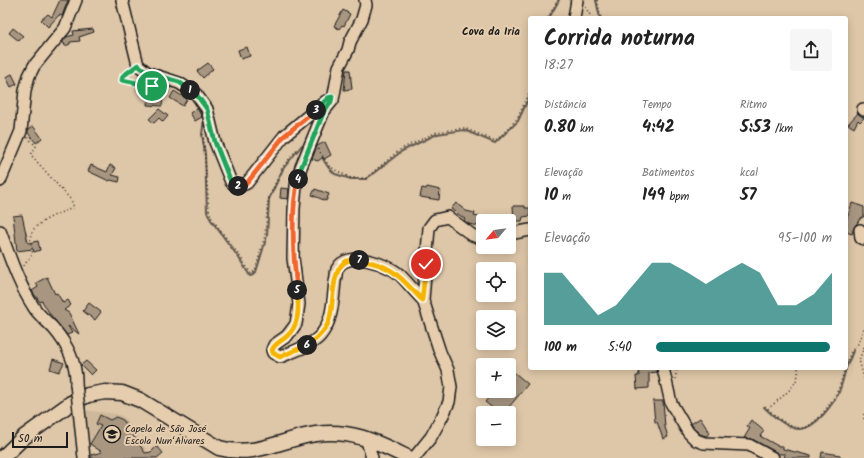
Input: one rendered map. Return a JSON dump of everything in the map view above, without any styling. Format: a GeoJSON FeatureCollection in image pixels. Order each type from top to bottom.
{"type":"FeatureCollection","features":[{"type":"Feature","properties":{"kind":"main road"},"geometry":{"type":"LineString","coordinates":[[2,458],[24,437],[71,403],[88,395],[105,392],[122,394],[140,400],[219,448],[232,452],[256,451],[316,434],[351,434],[384,445],[408,458]]}},
{"type":"Feature","properties":{"kind":"street"},"geometry":{"type":"LineString","coordinates":[[0,182],[21,131],[25,90],[29,76],[34,66],[65,28],[76,0]]}},
{"type":"Feature","properties":{"kind":"street"},"geometry":{"type":"LineString","coordinates":[[122,0],[138,65],[148,73],[179,82],[196,94],[207,109],[215,142],[231,182],[235,185],[240,186],[247,183],[284,136],[324,104],[328,98],[332,97]]}},
{"type":"Feature","properties":{"kind":"street"},"geometry":{"type":"LineString","coordinates":[[365,0],[366,5],[362,19],[339,67],[331,102],[324,111],[301,168],[296,186],[293,258],[299,304],[296,324],[287,336],[274,345],[272,350],[273,353],[280,357],[309,344],[320,336],[330,319],[337,269],[344,262],[354,259],[370,261],[388,267],[399,275],[422,300],[448,370],[451,387],[449,402],[431,437],[408,458]]}},
{"type":"Feature","properties":{"kind":"street"},"geometry":{"type":"LineString","coordinates":[[574,16],[577,2]]}},
{"type":"Feature","properties":{"kind":"street"},"geometry":{"type":"LineString","coordinates":[[422,300],[429,228],[435,220],[448,217],[472,236],[476,237]]}},
{"type":"Feature","properties":{"kind":"street"},"geometry":{"type":"LineString","coordinates":[[516,233],[528,230]]}},
{"type":"Feature","properties":{"kind":"street"},"geometry":{"type":"LineString","coordinates":[[0,231],[18,279],[34,308],[55,330],[70,353],[77,372],[76,384],[84,458]]}},
{"type":"Feature","properties":{"kind":"street"},"geometry":{"type":"LineString","coordinates":[[663,370],[671,403],[688,432],[696,440],[704,443],[749,445],[773,458]]}},
{"type":"Feature","properties":{"kind":"street"},"geometry":{"type":"LineString","coordinates":[[366,438],[372,458]]}},
{"type":"Feature","properties":{"kind":"street"},"geometry":{"type":"LineString","coordinates":[[378,458],[384,445]]}},
{"type":"Feature","properties":{"kind":"path"},"geometry":{"type":"LineString","coordinates":[[549,16],[558,0]]}},
{"type":"Feature","properties":{"kind":"path"},"geometry":{"type":"LineString","coordinates":[[598,0],[601,16]]}},
{"type":"Feature","properties":{"kind":"path"},"geometry":{"type":"LineString","coordinates":[[577,2],[585,8],[591,16]]}},
{"type":"Feature","properties":{"kind":"path"},"geometry":{"type":"LineString","coordinates":[[138,65],[123,76],[122,80],[146,86],[160,86]]}},
{"type":"Feature","properties":{"kind":"path"},"geometry":{"type":"LineString","coordinates":[[204,133],[209,210],[212,219],[251,274],[255,271],[265,236],[268,200],[282,168],[302,144],[312,141],[329,166],[351,178],[366,178],[401,149],[437,132],[464,128],[496,141],[517,119],[528,96]]}},
{"type":"Feature","properties":{"kind":"path"},"geometry":{"type":"LineString","coordinates":[[18,279],[32,252],[31,235],[33,230],[52,217],[74,208],[71,200],[31,156],[36,146],[21,131]]}},
{"type":"Feature","properties":{"kind":"path"},"geometry":{"type":"LineString","coordinates":[[848,359],[853,348],[857,346],[864,327]]}},
{"type":"Feature","properties":{"kind":"path"},"geometry":{"type":"LineString","coordinates":[[864,347],[859,360],[864,378]]}},
{"type":"Feature","properties":{"kind":"path"},"geometry":{"type":"LineString","coordinates":[[768,409],[792,388],[799,374],[798,370]]}},
{"type":"Feature","properties":{"kind":"path"},"geometry":{"type":"LineString","coordinates":[[764,406],[788,425],[799,428],[806,427],[818,419],[829,405],[838,391],[844,370]]}},
{"type":"Feature","properties":{"kind":"path"},"geometry":{"type":"LineString","coordinates":[[864,414],[864,422]]}},
{"type":"Feature","properties":{"kind":"shaded area","name":"Capela de São José Escola Nun‘Alvares"},"geometry":{"type":"Polygon","coordinates":[[[84,410],[116,414],[124,417],[152,458],[105,453],[90,444],[88,423],[84,421],[84,410]]]}},
{"type":"Feature","properties":{"kind":"building"},"geometry":{"type":"Polygon","coordinates":[[[60,0],[68,0],[62,16],[59,15],[48,27],[41,20],[48,14],[52,17],[60,0]]]}},
{"type":"Feature","properties":{"kind":"building"},"geometry":{"type":"Polygon","coordinates":[[[343,10],[350,14],[344,26],[342,25],[339,29],[334,26],[343,10]]]}},
{"type":"Feature","properties":{"kind":"building"},"geometry":{"type":"Polygon","coordinates":[[[13,28],[23,36],[19,41],[9,33],[13,28]]]}},
{"type":"Feature","properties":{"kind":"building"},"geometry":{"type":"Polygon","coordinates":[[[93,29],[94,32],[79,37],[80,41],[70,42],[70,44],[65,46],[64,43],[62,43],[66,37],[74,35],[73,31],[93,29]]]}},
{"type":"Feature","properties":{"kind":"building"},"geometry":{"type":"Polygon","coordinates":[[[247,47],[250,56],[241,59],[238,50],[247,47]]]}},
{"type":"Feature","properties":{"kind":"building"},"geometry":{"type":"Polygon","coordinates":[[[208,63],[213,69],[203,78],[197,71],[208,63]]]}},
{"type":"Feature","properties":{"kind":"building"},"geometry":{"type":"Polygon","coordinates":[[[346,70],[350,70],[352,89],[344,90],[346,70]]]}},
{"type":"Feature","properties":{"kind":"building"},"geometry":{"type":"Polygon","coordinates":[[[12,74],[17,84],[11,87],[6,77],[12,74]]]}},
{"type":"Feature","properties":{"kind":"building"},"geometry":{"type":"Polygon","coordinates":[[[174,91],[187,99],[183,106],[170,98],[174,91]]]}},
{"type":"Feature","properties":{"kind":"building"},"geometry":{"type":"Polygon","coordinates":[[[148,95],[163,96],[162,106],[147,105],[148,95]]]}},
{"type":"Feature","properties":{"kind":"building"},"geometry":{"type":"Polygon","coordinates":[[[197,108],[202,117],[195,121],[190,113],[197,108]]]}},
{"type":"Feature","properties":{"kind":"building"},"geometry":{"type":"Polygon","coordinates":[[[159,109],[168,116],[163,122],[159,118],[154,123],[149,119],[159,109]]]}},
{"type":"Feature","properties":{"kind":"building"},"geometry":{"type":"Polygon","coordinates":[[[858,113],[864,118],[860,122],[858,120],[854,128],[848,124],[858,113]]]}},
{"type":"Feature","properties":{"kind":"building"},"geometry":{"type":"Polygon","coordinates":[[[33,126],[42,138],[36,143],[28,133],[28,130],[33,126]]]}},
{"type":"Feature","properties":{"kind":"building"},"geometry":{"type":"Polygon","coordinates":[[[325,142],[331,155],[324,159],[323,157],[318,161],[312,159],[317,146],[325,142]]]}},
{"type":"Feature","properties":{"kind":"building"},"geometry":{"type":"Polygon","coordinates":[[[91,165],[107,172],[110,165],[116,168],[112,175],[120,177],[119,182],[109,181],[88,171],[91,165]]]}},
{"type":"Feature","properties":{"kind":"building"},"geometry":{"type":"Polygon","coordinates":[[[427,187],[440,190],[439,200],[420,197],[422,188],[426,189],[427,187]]]}},
{"type":"Feature","properties":{"kind":"building"},"geometry":{"type":"Polygon","coordinates":[[[281,188],[289,189],[288,199],[280,198],[281,188]]]}},
{"type":"Feature","properties":{"kind":"building"},"geometry":{"type":"Polygon","coordinates":[[[315,189],[329,194],[326,201],[312,195],[315,189]]]}},
{"type":"Feature","properties":{"kind":"building"},"geometry":{"type":"Polygon","coordinates":[[[456,203],[466,211],[475,213],[474,216],[476,216],[476,226],[464,221],[465,219],[451,209],[456,203]]]}},
{"type":"Feature","properties":{"kind":"building"},"geometry":{"type":"Polygon","coordinates":[[[852,203],[864,207],[864,217],[862,217],[854,227],[852,234],[848,233],[848,216],[852,203]]]}},
{"type":"Feature","properties":{"kind":"building"},"geometry":{"type":"Polygon","coordinates":[[[513,206],[525,206],[525,208],[528,208],[528,216],[523,217],[522,221],[516,221],[516,214],[514,214],[513,206]]]}},
{"type":"Feature","properties":{"kind":"building"},"geometry":{"type":"Polygon","coordinates":[[[22,215],[28,243],[38,241],[40,250],[34,252],[33,249],[17,251],[13,216],[22,215]]]}},
{"type":"Feature","properties":{"kind":"building"},"geometry":{"type":"Polygon","coordinates":[[[47,277],[55,294],[57,293],[63,303],[68,300],[71,305],[64,310],[69,313],[79,334],[68,326],[72,333],[67,335],[50,314],[42,301],[40,302],[32,291],[38,287],[36,283],[47,277]]]}},
{"type":"Feature","properties":{"kind":"building"},"geometry":{"type":"Polygon","coordinates":[[[89,303],[101,312],[95,320],[83,311],[89,303]]]}},
{"type":"Feature","properties":{"kind":"building"},"geometry":{"type":"Polygon","coordinates":[[[53,359],[64,363],[59,372],[50,369],[53,359]]]}},
{"type":"Feature","properties":{"kind":"building"},"geometry":{"type":"Polygon","coordinates":[[[86,361],[96,370],[91,375],[81,365],[86,361]]]}},
{"type":"Feature","properties":{"kind":"building"},"geometry":{"type":"Polygon","coordinates":[[[638,370],[656,370],[657,372],[649,373],[649,388],[637,389],[636,376],[639,376],[638,370]]]}},
{"type":"Feature","properties":{"kind":"building"},"geometry":{"type":"Polygon","coordinates":[[[516,374],[528,384],[510,406],[490,406],[485,402],[488,398],[516,398],[516,374]]]}},
{"type":"Feature","properties":{"kind":"building"},"geometry":{"type":"Polygon","coordinates":[[[653,401],[663,401],[665,427],[668,437],[663,439],[657,422],[655,422],[653,401]]]}},
{"type":"Feature","properties":{"kind":"building","name":"Capela de São José Escola Nun‘Alvares"},"geometry":{"type":"Polygon","coordinates":[[[100,415],[110,420],[116,417],[123,420],[145,453],[151,452],[157,446],[163,453],[157,458],[91,458],[91,455],[102,452],[90,444],[101,426],[96,424],[100,415]]]}},
{"type":"Feature","properties":{"kind":"building"},"geometry":{"type":"Polygon","coordinates":[[[700,418],[710,433],[706,436],[700,434],[691,424],[700,418]]]}},
{"type":"Feature","properties":{"kind":"building"},"geometry":{"type":"Polygon","coordinates":[[[751,420],[764,431],[760,436],[778,446],[783,446],[783,449],[811,456],[811,458],[784,458],[785,454],[779,454],[752,439],[744,438],[750,428],[747,426],[751,420]]]}},
{"type":"Feature","properties":{"kind":"building"},"geometry":{"type":"Polygon","coordinates":[[[822,452],[840,455],[840,458],[821,458],[822,452]]]}},
{"type":"Feature","properties":{"kind":"waterway"},"geometry":{"type":"LineString","coordinates":[[550,16],[559,0]]}},
{"type":"Feature","properties":{"kind":"waterway"},"geometry":{"type":"LineString","coordinates":[[596,0],[600,16]]}},
{"type":"Feature","properties":{"kind":"waterway"},"geometry":{"type":"LineString","coordinates":[[121,81],[152,88],[175,87]]}},
{"type":"Feature","properties":{"kind":"waterway"},"geometry":{"type":"LineString","coordinates":[[193,99],[204,119],[202,134],[205,154],[207,212],[250,276],[256,272],[267,236],[269,199],[283,169],[302,145],[306,143]]}},
{"type":"Feature","properties":{"kind":"waterway"},"geometry":{"type":"LineString","coordinates":[[321,156],[328,167],[335,174],[351,179],[366,179],[402,151],[437,134],[464,130],[495,143],[518,121],[528,99]]}},
{"type":"Feature","properties":{"kind":"waterway"},"geometry":{"type":"LineString","coordinates":[[848,363],[853,351]]}},
{"type":"Feature","properties":{"kind":"waterway"},"geometry":{"type":"LineString","coordinates":[[764,407],[780,421],[790,427],[800,429],[806,428],[812,425],[823,415],[832,403],[839,392],[845,370]]}},
{"type":"Feature","properties":{"kind":"place","name":"Capela de São José Escola Nun‘Alvares"},"geometry":{"type":"Point","coordinates":[112,434]}},
{"type":"Feature","properties":{"kind":"district","name":"Cova da Iria"},"geometry":{"type":"Point","coordinates":[491,31]}},
{"type":"Feature","properties":{"kind":"route"},"geometry":{"type":"LineString","coordinates":[[152,86],[122,80],[123,76],[138,65],[148,73],[179,82],[196,94],[207,109],[215,142],[231,182],[240,186],[244,186],[247,183],[284,136],[324,104],[328,98],[332,97],[333,100],[324,111],[301,168],[296,186],[293,258],[299,304],[296,324],[287,336],[274,345],[272,350],[275,355],[280,357],[309,344],[320,336],[330,319],[337,269],[344,262],[354,259],[370,261],[388,267],[399,275],[422,300],[426,264]]}}]}
